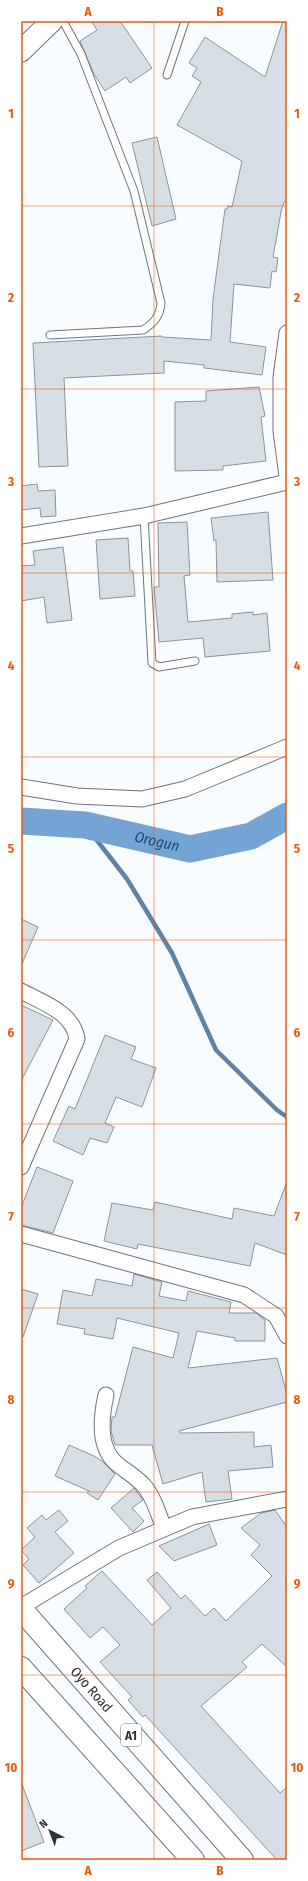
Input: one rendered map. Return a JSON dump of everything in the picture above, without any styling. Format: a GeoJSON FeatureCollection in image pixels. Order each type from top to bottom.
{"type":"FeatureCollection","features":[{"type":"Feature","properties":{"kind":"highway","name":"Oyo Road"},"geometry":{"type":"LineString","coordinates":[[21,1608],[242,1860]]}},
{"type":"Feature","properties":{"kind":"highway"},"geometry":{"type":"LineString","coordinates":[[21,1668],[193,1860]]}},
{"type":"Feature","properties":{"kind":"main road"},"geometry":{"type":"LineString","coordinates":[[21,51],[52,21]]}},
{"type":"Feature","properties":{"kind":"street"},"geometry":{"type":"LineString","coordinates":[[287,333],[281,378],[281,431],[287,476]]}},
{"type":"Feature","properties":{"kind":"street"},"geometry":{"type":"LineString","coordinates":[[21,536],[144,516],[287,482]]}},
{"type":"Feature","properties":{"kind":"street"},"geometry":{"type":"LineString","coordinates":[[21,787],[77,796],[142,799],[185,790],[287,747]]}},
{"type":"Feature","properties":{"kind":"street"},"geometry":{"type":"LineString","coordinates":[[21,992],[60,1012],[76,1028],[77,1039],[21,1167]]}},
{"type":"Feature","properties":{"kind":"street"},"geometry":{"type":"LineString","coordinates":[[21,1234],[244,1295],[276,1316],[287,1336]]}},
{"type":"Feature","properties":{"kind":"street"},"geometry":{"type":"LineString","coordinates":[[106,1395],[102,1416],[103,1438],[107,1452],[115,1462],[144,1486],[164,1529]]}},
{"type":"Feature","properties":{"kind":"street"},"geometry":{"type":"LineString","coordinates":[[21,1608],[119,1548],[192,1517],[282,1500],[287,1512]]}},
{"type":"Feature","properties":{"kind":"lane"},"geometry":{"type":"LineString","coordinates":[[50,335],[143,330],[160,313],[161,303],[134,191],[81,54],[63,21]]}},
{"type":"Feature","properties":{"kind":"lane"},"geometry":{"type":"LineString","coordinates":[[167,75],[185,21]]}},
{"type":"Feature","properties":{"kind":"lane"},"geometry":{"type":"LineString","coordinates":[[144,516],[152,663],[159,667],[195,661]]}},
{"type":"Feature","properties":{"kind":"building"},"geometry":{"type":"Polygon","coordinates":[[[91,21],[120,21],[152,68],[130,83],[126,77],[105,91],[94,74],[80,41],[97,30],[91,21]]]}},
{"type":"Feature","properties":{"kind":"building"},"geometry":{"type":"Polygon","coordinates":[[[283,21],[287,21],[287,202],[284,202],[281,212],[273,257],[278,258],[276,272],[272,271],[270,288],[234,284],[230,342],[266,347],[262,375],[204,368],[204,365],[164,361],[164,373],[64,378],[68,466],[39,467],[33,343],[162,336],[211,340],[213,299],[225,209],[227,209],[228,206],[232,207],[242,161],[177,125],[201,82],[192,76],[197,68],[189,63],[205,37],[265,77],[283,21]]]}},
{"type":"Feature","properties":{"kind":"building"},"geometry":{"type":"Polygon","coordinates":[[[157,137],[176,219],[152,226],[132,143],[157,137]]]}},
{"type":"Feature","properties":{"kind":"building"},"geometry":{"type":"Polygon","coordinates":[[[259,387],[265,416],[261,417],[266,461],[223,466],[223,470],[175,471],[175,402],[206,401],[206,391],[259,387]]]}},
{"type":"Feature","properties":{"kind":"building"},"geometry":{"type":"Polygon","coordinates":[[[37,484],[38,491],[55,490],[56,516],[41,517],[40,508],[21,510],[21,486],[37,484]]]}},
{"type":"Feature","properties":{"kind":"building"},"geometry":{"type":"Polygon","coordinates":[[[268,512],[273,580],[217,582],[216,540],[214,541],[211,518],[268,512]]]}},
{"type":"Feature","properties":{"kind":"building"},"geometry":{"type":"Polygon","coordinates":[[[187,522],[190,575],[184,576],[188,622],[232,618],[232,614],[253,612],[253,615],[267,613],[270,651],[205,657],[203,638],[159,642],[154,587],[159,587],[158,523],[187,522]]]}},
{"type":"Feature","properties":{"kind":"building"},"geometry":{"type":"Polygon","coordinates":[[[128,538],[130,571],[133,571],[135,596],[100,599],[96,540],[128,538]]]}},
{"type":"Feature","properties":{"kind":"building"},"geometry":{"type":"Polygon","coordinates":[[[63,547],[72,620],[47,623],[44,597],[21,601],[21,566],[35,565],[33,551],[63,547]]]}},
{"type":"Feature","properties":{"kind":"building"},"geometry":{"type":"Polygon","coordinates":[[[21,919],[38,927],[21,966],[21,919]]]}},
{"type":"Feature","properties":{"kind":"building"},"geometry":{"type":"Polygon","coordinates":[[[21,1005],[53,1020],[21,1081],[21,1005]]]}},
{"type":"Feature","properties":{"kind":"building"},"geometry":{"type":"Polygon","coordinates":[[[105,1035],[136,1047],[131,1059],[156,1068],[142,1107],[116,1097],[105,1123],[114,1127],[107,1143],[90,1138],[83,1155],[53,1141],[69,1106],[75,1109],[105,1035]]]}},
{"type":"Feature","properties":{"kind":"building"},"geometry":{"type":"Polygon","coordinates":[[[37,1167],[73,1181],[53,1233],[21,1225],[21,1208],[37,1167]]]}},
{"type":"Feature","properties":{"kind":"building"},"geometry":{"type":"Polygon","coordinates":[[[286,1184],[287,1255],[255,1243],[250,1266],[138,1244],[137,1249],[104,1241],[112,1203],[153,1210],[155,1202],[232,1219],[234,1208],[274,1216],[286,1184]]]}},
{"type":"Feature","properties":{"kind":"building"},"geometry":{"type":"Polygon","coordinates":[[[134,1274],[162,1282],[159,1296],[186,1301],[188,1291],[231,1302],[229,1313],[256,1313],[265,1320],[265,1341],[235,1341],[235,1338],[197,1331],[188,1368],[277,1358],[287,1394],[287,1402],[179,1431],[180,1433],[254,1432],[254,1447],[271,1445],[273,1467],[228,1471],[232,1499],[206,1502],[202,1472],[163,1484],[152,1445],[115,1445],[111,1431],[112,1417],[115,1417],[133,1347],[173,1358],[179,1333],[117,1318],[113,1339],[84,1334],[85,1329],[57,1324],[63,1290],[92,1296],[96,1279],[132,1286],[134,1274]]]}},
{"type":"Feature","properties":{"kind":"building"},"geometry":{"type":"Polygon","coordinates":[[[21,1289],[38,1294],[23,1337],[21,1337],[21,1289]]]}},
{"type":"Feature","properties":{"kind":"building"},"geometry":{"type":"Polygon","coordinates":[[[69,1445],[102,1461],[115,1474],[98,1500],[87,1493],[89,1491],[55,1476],[69,1445]]]}},
{"type":"Feature","properties":{"kind":"building"},"geometry":{"type":"Polygon","coordinates":[[[134,1488],[143,1500],[132,1508],[144,1521],[133,1532],[111,1508],[134,1488]]]}},
{"type":"Feature","properties":{"kind":"building"},"geometry":{"type":"Polygon","coordinates":[[[59,1510],[68,1521],[55,1532],[74,1553],[39,1583],[23,1565],[29,1559],[21,1550],[35,1537],[27,1528],[42,1515],[46,1520],[59,1510]]]}},
{"type":"Feature","properties":{"kind":"building"},"geometry":{"type":"Polygon","coordinates":[[[275,1510],[287,1527],[287,1667],[262,1644],[242,1662],[247,1667],[201,1706],[280,1793],[287,1787],[287,1860],[277,1860],[145,1715],[143,1717],[128,1700],[132,1697],[100,1662],[120,1645],[103,1627],[90,1638],[64,1609],[87,1588],[85,1586],[102,1571],[152,1625],[171,1608],[147,1580],[157,1572],[181,1599],[185,1595],[205,1616],[214,1608],[226,1621],[272,1576],[251,1555],[260,1545],[241,1528],[261,1513],[275,1510]]]}},
{"type":"Feature","properties":{"kind":"building"},"geometry":{"type":"Polygon","coordinates":[[[209,1524],[217,1545],[174,1561],[159,1546],[209,1524]]]}},
{"type":"Feature","properties":{"kind":"building"},"geometry":{"type":"Polygon","coordinates":[[[21,1782],[44,1842],[21,1851],[21,1782]]]}},
{"type":"Feature","properties":{"kind":"waterway","name":"Orogun"},"geometry":{"type":"LineString","coordinates":[[21,821],[85,825],[190,849],[251,836],[287,816]]}},
{"type":"Feature","properties":{"kind":"waterway"},"geometry":{"type":"LineString","coordinates":[[85,825],[127,879],[172,953],[216,1050],[277,1110],[287,1117]]}}]}
